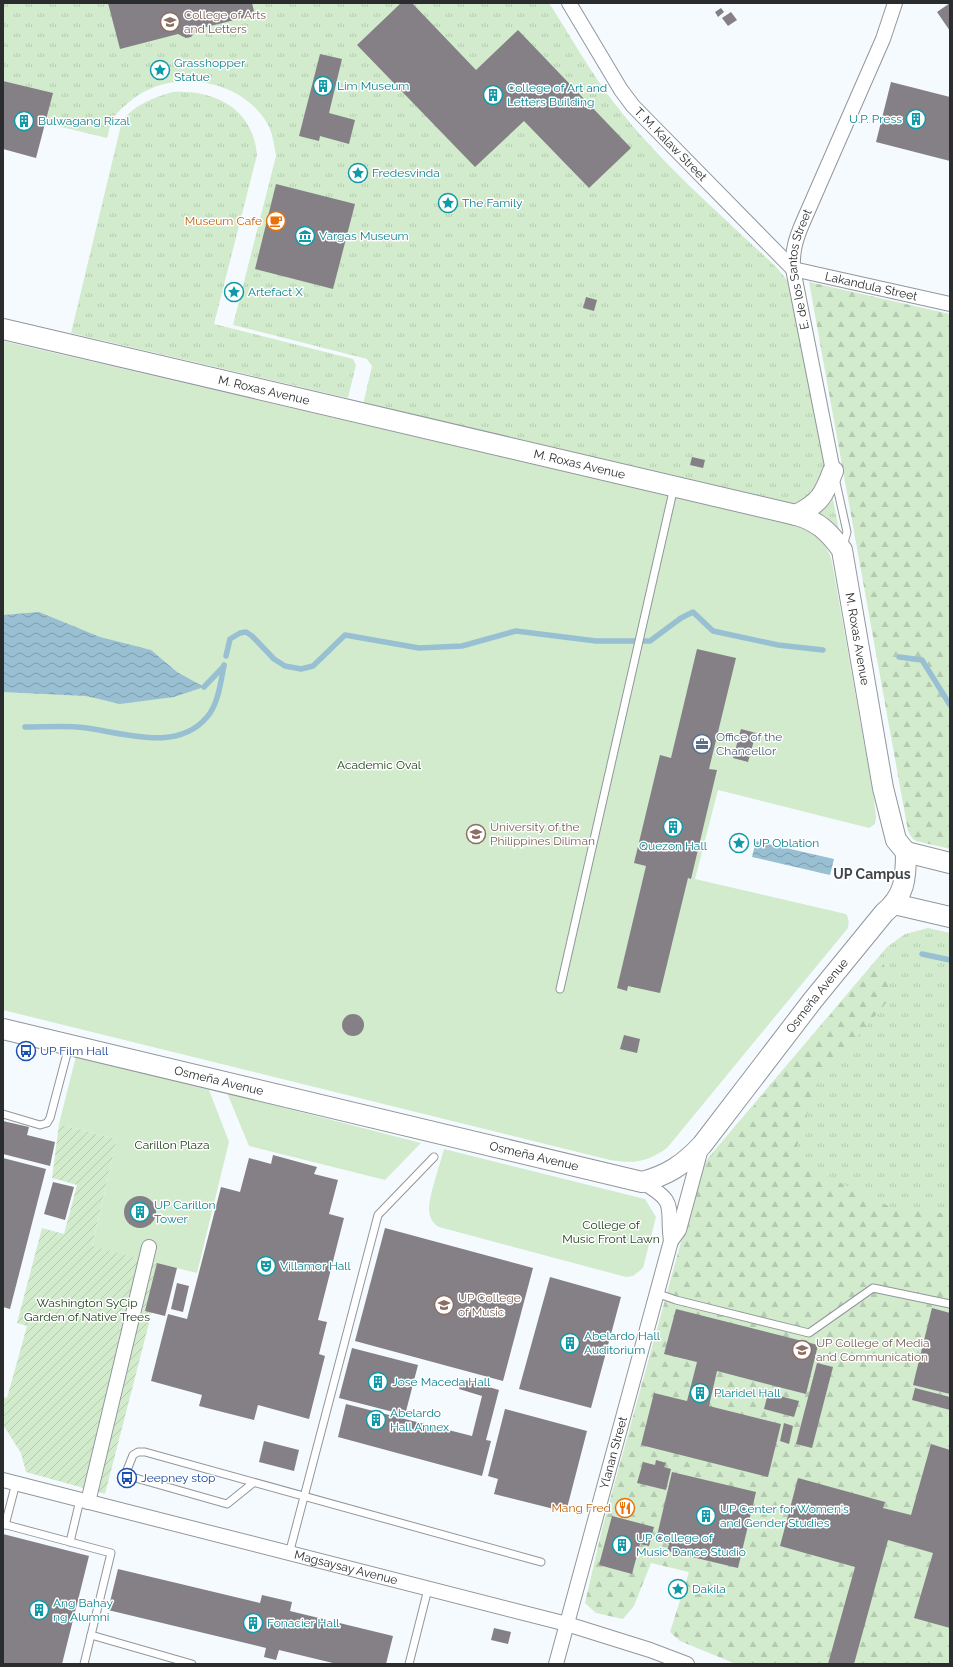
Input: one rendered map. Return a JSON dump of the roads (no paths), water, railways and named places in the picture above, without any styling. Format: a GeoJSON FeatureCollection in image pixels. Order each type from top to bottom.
{"type":"FeatureCollection","features":[{"type":"Feature","properties":{"kind":"street","name":"T. M. Kalaw Street"},"geometry":{"type":"LineString","coordinates":[[568,3],[621,90],[633,106],[793,269]]}},
{"type":"Feature","properties":{"kind":"street","name":"E. de los Santos Street"},"geometry":{"type":"LineString","coordinates":[[833,471],[793,269],[795,242],[880,46],[896,3]]}},
{"type":"Feature","properties":{"kind":"street","name":"Lakandula Street"},"geometry":{"type":"LineString","coordinates":[[793,269],[950,304]]}},
{"type":"Feature","properties":{"kind":"street","name":"M. Roxas Avenue"},"geometry":{"type":"LineString","coordinates":[[3,329],[813,520],[822,526],[842,550],[883,786],[896,840],[906,852]]}},
{"type":"Feature","properties":{"kind":"street"},"geometry":{"type":"LineString","coordinates":[[796,515],[816,504],[822,497],[833,471]]}},
{"type":"Feature","properties":{"kind":"street"},"geometry":{"type":"LineString","coordinates":[[906,852],[950,863]]}},
{"type":"Feature","properties":{"kind":"street","name":"Osmeña Avenue"},"geometry":{"type":"LineString","coordinates":[[3,1029],[642,1182],[662,1176],[686,1162],[702,1145],[813,1000],[884,913],[894,904],[906,880],[906,852]]}},
{"type":"Feature","properties":{"kind":"street"},"geometry":{"type":"LineString","coordinates":[[894,904],[950,917]]}},
{"type":"Feature","properties":{"kind":"street","name":"Ylanan Street"},"geometry":{"type":"LineString","coordinates":[[556,1664],[656,1293],[671,1241],[679,1230],[702,1145]]}},
{"type":"Feature","properties":{"kind":"street","name":"Ylanan Street"},"geometry":{"type":"LineString","coordinates":[[642,1182],[656,1190],[667,1202],[671,1216],[669,1227],[671,1241]]}},
{"type":"Feature","properties":{"kind":"street"},"geometry":{"type":"LineString","coordinates":[[84,1501],[149,1247]]}},
{"type":"Feature","properties":{"kind":"street","name":"Magsaysay Avenue"},"geometry":{"type":"LineString","coordinates":[[9,1481],[289,1554],[567,1624],[650,1650],[687,1664]]}},
{"type":"Feature","properties":{"kind":"lane","name":"E. de los Santos Street"},"geometry":{"type":"LineString","coordinates":[[833,471],[847,532],[842,550]]}},
{"type":"Feature","properties":{"kind":"lane"},"geometry":{"type":"LineString","coordinates":[[560,989],[674,486]]}},
{"type":"Feature","properties":{"kind":"lane"},"geometry":{"type":"LineString","coordinates":[[3,1114],[40,1125],[47,1123],[50,1118],[69,1045]]}},
{"type":"Feature","properties":{"kind":"lane"},"geometry":{"type":"LineString","coordinates":[[289,1554],[378,1215],[434,1157]]}},
{"type":"Feature","properties":{"kind":"lane"},"geometry":{"type":"LineString","coordinates":[[656,1293],[676,1300],[809,1333],[873,1288],[950,1304]]}},
{"type":"Feature","properties":{"kind":"lane"},"geometry":{"type":"LineString","coordinates":[[253,1482],[227,1504],[125,1475],[133,1455],[138,1452],[145,1452],[304,1496],[541,1562]]}},
{"type":"Feature","properties":{"kind":"lane"},"geometry":{"type":"LineString","coordinates":[[9,1481],[4,1524],[111,1553],[84,1664]]}},
{"type":"Feature","properties":{"kind":"lane"},"geometry":{"type":"LineString","coordinates":[[70,1542],[84,1501]]}},
{"type":"Feature","properties":{"kind":"lane"},"geometry":{"type":"LineString","coordinates":[[409,1664],[428,1589]]}},
{"type":"Feature","properties":{"kind":"lane"},"geometry":{"type":"LineString","coordinates":[[91,1635],[192,1664]]}},
{"type":"Feature","properties":{"kind":"water"},"geometry":{"type":"Polygon","coordinates":[[[39,612],[100,637],[151,650],[177,672],[204,687],[174,697],[120,704],[86,696],[3,692],[3,615],[39,612]]]}},
{"type":"Feature","properties":{"kind":"water"},"geometry":{"type":"Polygon","coordinates":[[[756,841],[834,859],[830,875],[752,857],[756,841]]]}},
{"type":"Feature","properties":{"kind":"waterway"},"geometry":{"type":"LineString","coordinates":[[226,656],[230,639],[240,633],[246,632],[252,636],[274,659],[285,666],[301,669],[313,666],[345,635],[419,648],[462,646],[516,631],[596,641],[650,641],[681,618],[693,612],[713,631],[778,645],[823,650]]}},
{"type":"Feature","properties":{"kind":"waterway"},"geometry":{"type":"LineString","coordinates":[[899,657],[922,660],[950,705]]}},
{"type":"Feature","properties":{"kind":"waterway"},"geometry":{"type":"LineString","coordinates":[[25,727],[77,727],[128,735],[163,738],[179,735],[194,728],[211,712],[218,692],[224,665]]}},
{"type":"Feature","properties":{"kind":"waterway"},"geometry":{"type":"LineString","coordinates":[[204,687],[224,666]]}},
{"type":"Feature","properties":{"kind":"waterway"},"geometry":{"type":"LineString","coordinates":[[922,954],[950,960]]}},
{"type":"Feature","properties":{"kind":"place","name":"College of Arts and Letters"},"geometry":{"type":"Point","coordinates":[170,22]}},
{"type":"Feature","properties":{"kind":"place","name":"Grasshopper Statue"},"geometry":{"type":"Point","coordinates":[160,70]}},
{"type":"Feature","properties":{"kind":"place","name":"Lim Museum"},"geometry":{"type":"Point","coordinates":[323,86]}},
{"type":"Feature","properties":{"kind":"place","name":"College of Art and Letters Building"},"geometry":{"type":"Point","coordinates":[493,95]}},
{"type":"Feature","properties":{"kind":"place","name":"U.P. Press"},"geometry":{"type":"Point","coordinates":[916,119]}},
{"type":"Feature","properties":{"kind":"place","name":"Bulwagang Rizal"},"geometry":{"type":"Point","coordinates":[24,121]}},
{"type":"Feature","properties":{"kind":"place","name":"Fredesvinda"},"geometry":{"type":"Point","coordinates":[358,173]}},
{"type":"Feature","properties":{"kind":"place","name":"The Family"},"geometry":{"type":"Point","coordinates":[448,203]}},
{"type":"Feature","properties":{"kind":"place","name":"Museum Cafe"},"geometry":{"type":"Point","coordinates":[276,221]}},
{"type":"Feature","properties":{"kind":"place","name":"Vargas Museum"},"geometry":{"type":"Point","coordinates":[305,236]}},
{"type":"Feature","properties":{"kind":"place","name":"Artefact X"},"geometry":{"type":"Point","coordinates":[234,292]}},
{"type":"Feature","properties":{"kind":"place","name":"Office of the Chancellor"},"geometry":{"type":"Point","coordinates":[702,744]}},
{"type":"Feature","properties":{"kind":"place","name":"Quezon Hall"},"geometry":{"type":"Point","coordinates":[673,827]}},
{"type":"Feature","properties":{"kind":"place","name":"University of the Philippines Diliman"},"geometry":{"type":"Point","coordinates":[476,834]}},
{"type":"Feature","properties":{"kind":"place","name":"UP Oblation"},"geometry":{"type":"Point","coordinates":[739,843]}},
{"type":"Feature","properties":{"kind":"place","name":"UP Film Hall"},"geometry":{"type":"Point","coordinates":[26,1051]}},
{"type":"Feature","properties":{"kind":"place","name":"UP Carillon Tower"},"geometry":{"type":"Point","coordinates":[140,1212]}},
{"type":"Feature","properties":{"kind":"place","name":"Villamor Hall"},"geometry":{"type":"Point","coordinates":[266,1266]}},
{"type":"Feature","properties":{"kind":"place","name":"UP College of Music"},"geometry":{"type":"Point","coordinates":[444,1305]}},
{"type":"Feature","properties":{"kind":"place","name":"Abelardo Hall Auditorium"},"geometry":{"type":"Point","coordinates":[570,1343]}},
{"type":"Feature","properties":{"kind":"place","name":"UP College of Media and Communication"},"geometry":{"type":"Point","coordinates":[802,1350]}},
{"type":"Feature","properties":{"kind":"place","name":"Jose Maceda Hall"},"geometry":{"type":"Point","coordinates":[378,1382]}},
{"type":"Feature","properties":{"kind":"place","name":"Plaridel Hall"},"geometry":{"type":"Point","coordinates":[700,1393]}},
{"type":"Feature","properties":{"kind":"place","name":"Abelardo Hall Annex"},"geometry":{"type":"Point","coordinates":[376,1420]}},
{"type":"Feature","properties":{"kind":"place","name":"Jeepney stop"},"geometry":{"type":"Point","coordinates":[127,1478]}},
{"type":"Feature","properties":{"kind":"place","name":"Mang Fred"},"geometry":{"type":"Point","coordinates":[625,1508]}},
{"type":"Feature","properties":{"kind":"place","name":"UP Center for Women's and Gender Studies"},"geometry":{"type":"Point","coordinates":[706,1516]}},
{"type":"Feature","properties":{"kind":"place","name":"UP College of Music Dance Studio"},"geometry":{"type":"Point","coordinates":[622,1545]}},
{"type":"Feature","properties":{"kind":"place","name":"Dakila"},"geometry":{"type":"Point","coordinates":[678,1589]}},
{"type":"Feature","properties":{"kind":"place","name":"Ang Bahay ng Alumni"},"geometry":{"type":"Point","coordinates":[39,1610]}},
{"type":"Feature","properties":{"kind":"place","name":"Fonacier Hall"},"geometry":{"type":"Point","coordinates":[253,1623]}},
{"type":"Feature","properties":{"kind":"district","name":"UP Campus"},"geometry":{"type":"Point","coordinates":[872,874]}},
{"type":"Feature","properties":{"kind":"park label","name":"Academic Oval"},"geometry":{"type":"Point","coordinates":[379,765]}},
{"type":"Feature","properties":{"kind":"park label","name":"Carillon Plaza"},"geometry":{"type":"Point","coordinates":[172,1145]}},
{"type":"Feature","properties":{"kind":"park label","name":"College of Music Front Lawn"},"geometry":{"type":"Point","coordinates":[611,1232]}},
{"type":"Feature","properties":{"kind":"park label","name":"Washington SyCip Garden of Native Trees"},"geometry":{"type":"Point","coordinates":[87,1310]}}]}
